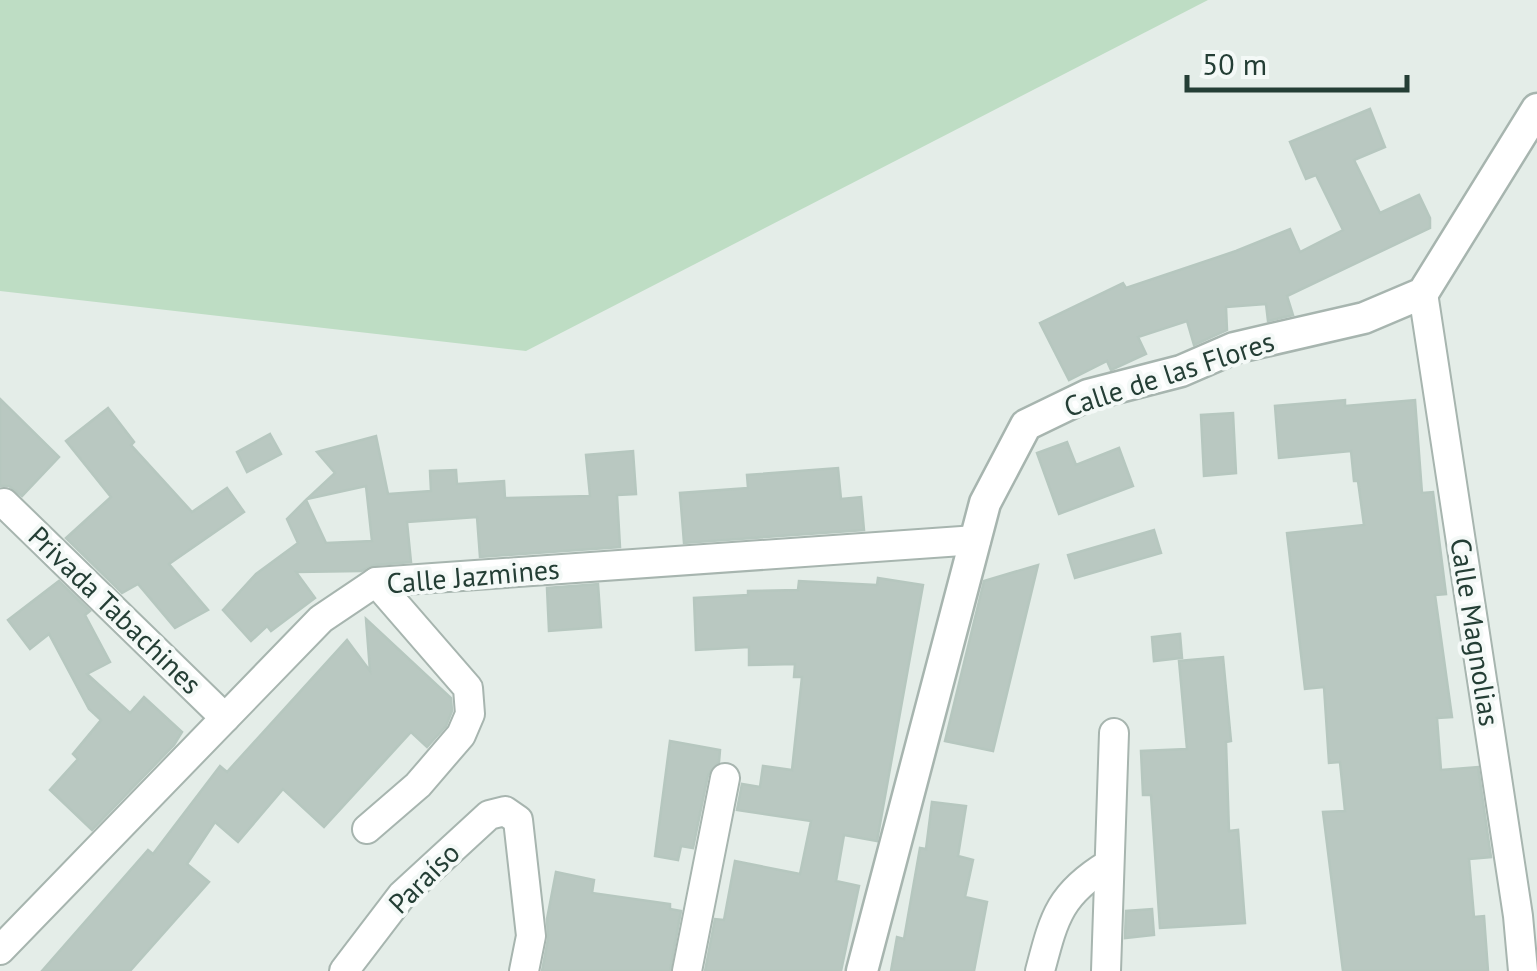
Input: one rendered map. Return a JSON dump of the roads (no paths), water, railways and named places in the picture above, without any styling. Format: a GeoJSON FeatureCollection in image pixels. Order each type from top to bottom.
{"type":"FeatureCollection","features":[{"type":"Feature","properties":{"kind":"street"},"geometry":{"type":"LineString","coordinates":[[1423,293],[1537,109]]}},
{"type":"Feature","properties":{"kind":"street","name":"Calle de las Flores"},"geometry":{"type":"LineString","coordinates":[[862,971],[985,503],[1026,425],[1088,395],[1181,371],[1234,348],[1364,318],[1423,293]]}},
{"type":"Feature","properties":{"kind":"street","name":"Calle Magnolias"},"geometry":{"type":"LineString","coordinates":[[1423,293],[1518,916],[1523,971]]}},
{"type":"Feature","properties":{"kind":"street","name":"Privada Tabachines"},"geometry":{"type":"LineString","coordinates":[[4,503],[226,718]]}},
{"type":"Feature","properties":{"kind":"street","name":"Calle Jazmines"},"geometry":{"type":"LineString","coordinates":[[0,950],[321,619],[376,582],[976,540]]}},
{"type":"Feature","properties":{"kind":"street"},"geometry":{"type":"LineString","coordinates":[[367,829],[418,785],[461,735],[470,714],[468,688],[376,582]]}},
{"type":"Feature","properties":{"kind":"street"},"geometry":{"type":"LineString","coordinates":[[1106,971],[1114,734]]}},
{"type":"Feature","properties":{"kind":"street"},"geometry":{"type":"LineString","coordinates":[[686,971],[725,778]]}},
{"type":"Feature","properties":{"kind":"street","name":"Paraíso"},"geometry":{"type":"LineString","coordinates":[[344,971],[402,895],[489,815],[505,812],[518,820],[531,936],[524,971]]}},
{"type":"Feature","properties":{"kind":"street"},"geometry":{"type":"LineString","coordinates":[[1040,971],[1053,921],[1081,880],[1108,864]]}}]}
